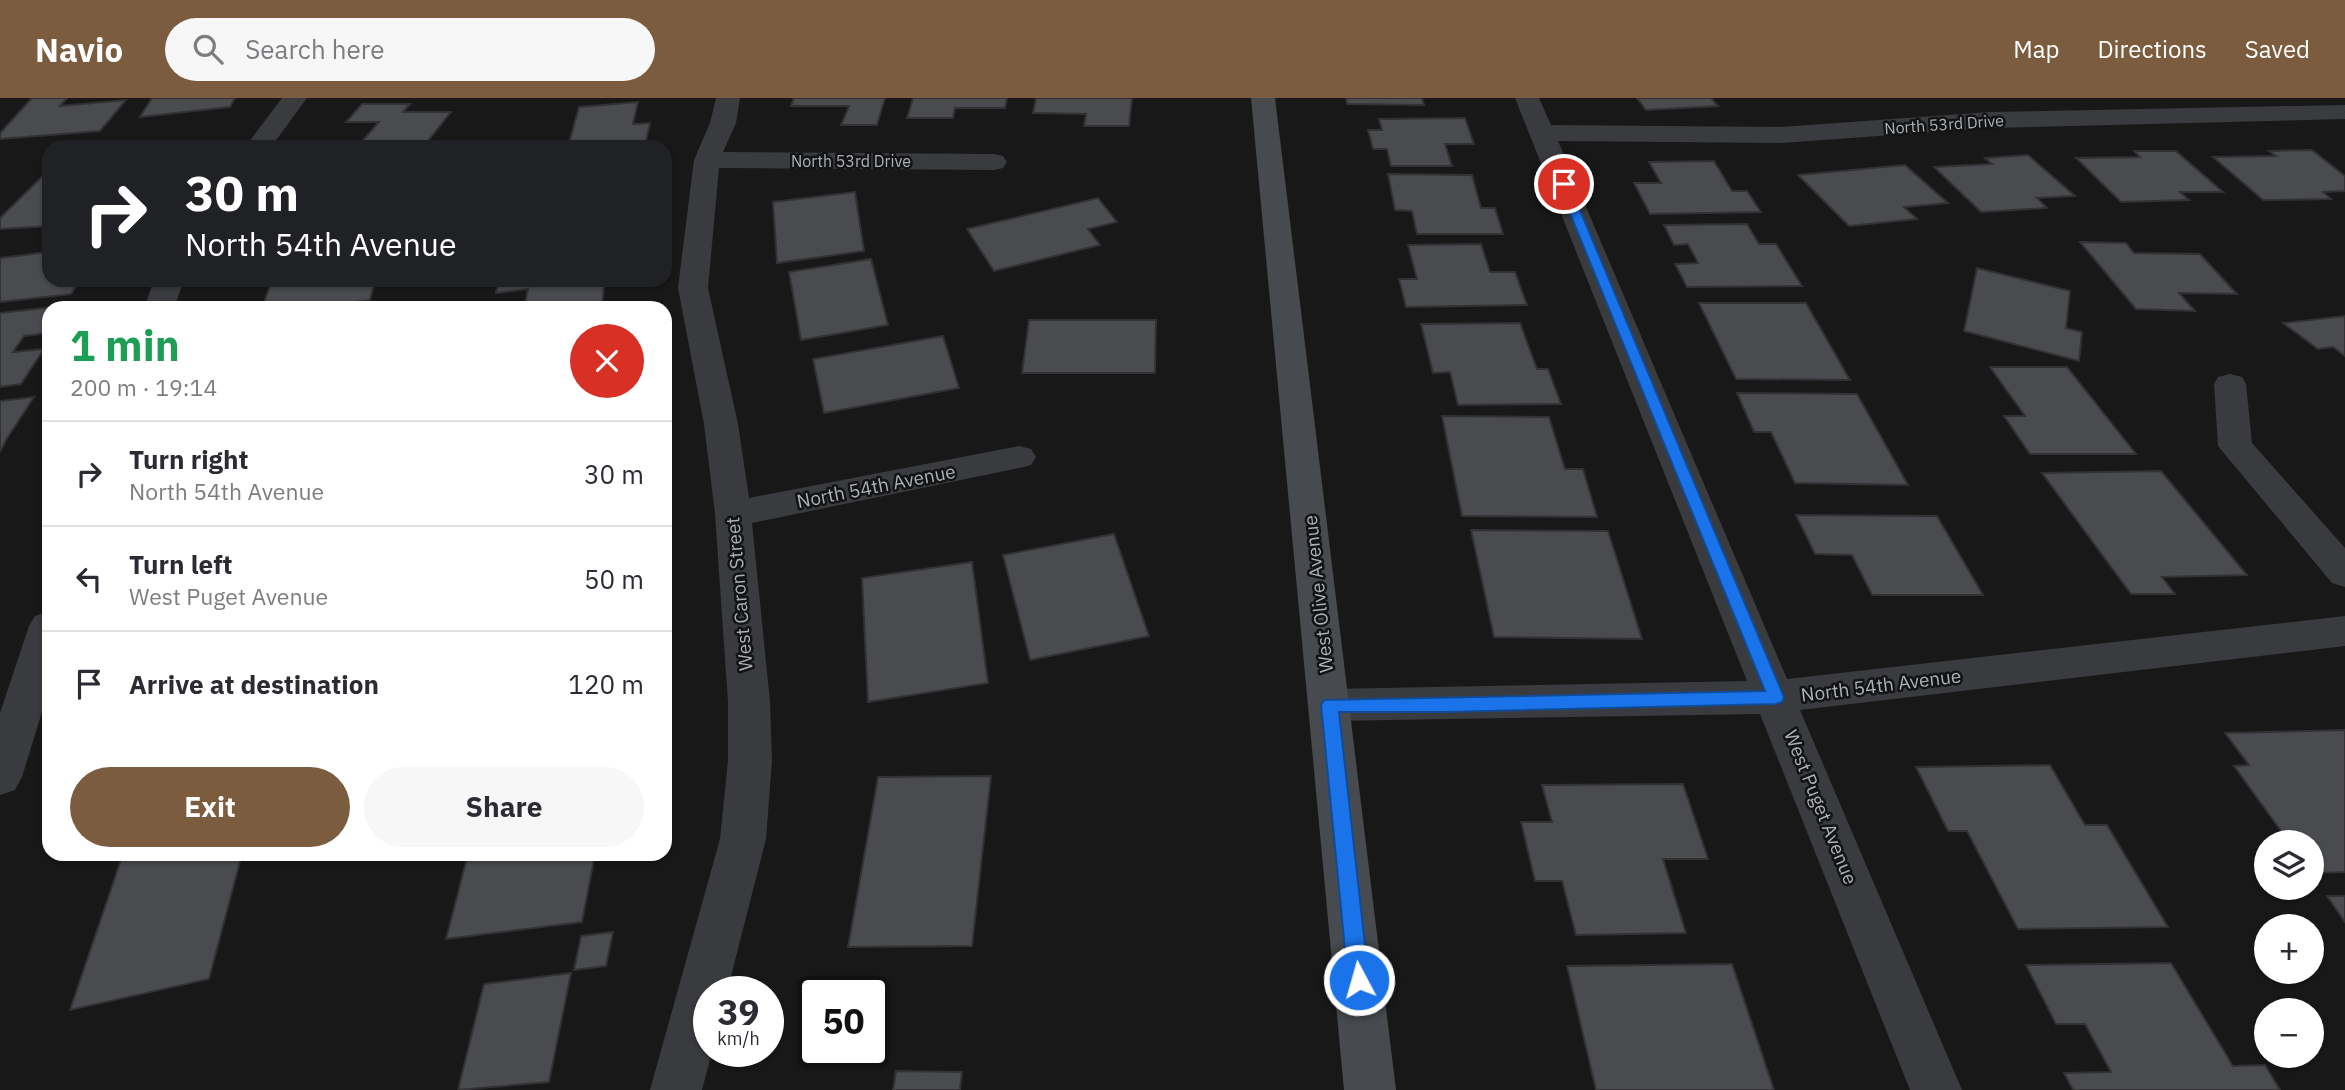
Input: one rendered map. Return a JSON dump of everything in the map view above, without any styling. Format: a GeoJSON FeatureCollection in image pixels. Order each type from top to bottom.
{"type":"FeatureCollection","features":[{"type":"Feature","properties":{"kind":"main road","name":"West Olive Avenue"},"geometry":{"type":"LineString","coordinates":[[1263,98],[1370,1090]]}},
{"type":"Feature","properties":{"kind":"street"},"geometry":{"type":"LineString","coordinates":[[262,140],[295,98]]}},
{"type":"Feature","properties":{"kind":"street","name":"West Caron Street"},"geometry":{"type":"LineString","coordinates":[[676,1090],[743,839],[750,761],[749,702],[733,514],[721,424],[692,288],[707,160],[723,123],[728,98]]}},
{"type":"Feature","properties":{"kind":"street","name":"West Puget Avenue"},"geometry":{"type":"LineString","coordinates":[[1527,98],[1936,1090]]}},
{"type":"Feature","properties":{"kind":"street","name":"North 53rd Drive"},"geometry":{"type":"LineString","coordinates":[[1543,133],[1781,135],[1990,120],[2125,106],[2345,112]]}},
{"type":"Feature","properties":{"kind":"street","name":"North 53rd Drive"},"geometry":{"type":"LineString","coordinates":[[707,160],[994,162]]}},
{"type":"Feature","properties":{"kind":"street"},"geometry":{"type":"LineString","coordinates":[[2230,384],[2235,446],[2345,573]]}},
{"type":"Feature","properties":{"kind":"street","name":"North 54th Avenue"},"geometry":{"type":"LineString","coordinates":[[733,514],[1019,457]]}},
{"type":"Feature","properties":{"kind":"street","name":"North 54th Avenue"},"geometry":{"type":"LineString","coordinates":[[1330,705],[1776,697],[2345,631]]}},
{"type":"Feature","properties":{"kind":"street"},"geometry":{"type":"LineString","coordinates":[[0,777],[42,648]]}},
{"type":"Feature","properties":{"kind":"building"},"geometry":{"type":"Polygon","coordinates":[[[32,98],[67,98],[60,106],[126,100],[100,131],[0,139],[0,133],[32,98]]]}},
{"type":"Feature","properties":{"kind":"building"},"geometry":{"type":"Polygon","coordinates":[[[152,98],[235,98],[230,107],[140,117],[152,98]]]}},
{"type":"Feature","properties":{"kind":"building"},"geometry":{"type":"Polygon","coordinates":[[[794,98],[885,98],[877,125],[841,125],[849,106],[791,106],[794,98]]]}},
{"type":"Feature","properties":{"kind":"building"},"geometry":{"type":"Polygon","coordinates":[[[913,98],[1007,98],[1005,108],[955,108],[953,118],[907,118],[913,98]]]}},
{"type":"Feature","properties":{"kind":"building"},"geometry":{"type":"Polygon","coordinates":[[[1036,98],[1132,98],[1129,126],[1084,126],[1086,114],[1033,113],[1036,98]]]}},
{"type":"Feature","properties":{"kind":"building"},"geometry":{"type":"Polygon","coordinates":[[[1346,98],[1422,98],[1424,105],[1347,104],[1346,98]]]}},
{"type":"Feature","properties":{"kind":"building"},"geometry":{"type":"Polygon","coordinates":[[[1637,98],[1711,98],[1718,106],[1646,110],[1637,98]]]}},
{"type":"Feature","properties":{"kind":"building"},"geometry":{"type":"Polygon","coordinates":[[[638,102],[633,124],[650,123],[646,140],[570,140],[579,107],[638,102]]]}},
{"type":"Feature","properties":{"kind":"building"},"geometry":{"type":"Polygon","coordinates":[[[362,104],[410,104],[403,112],[451,112],[429,140],[363,140],[379,122],[346,122],[362,104]]]}},
{"type":"Feature","properties":{"kind":"building"},"geometry":{"type":"Polygon","coordinates":[[[1465,118],[1474,144],[1445,144],[1452,166],[1391,166],[1387,149],[1373,149],[1368,130],[1382,130],[1379,119],[1465,118]]]}},
{"type":"Feature","properties":{"kind":"building"},"geometry":{"type":"Polygon","coordinates":[[[2312,150],[2345,176],[2345,191],[2323,192],[2331,199],[2263,200],[2213,157],[2276,156],[2269,151],[2312,150]]]}},
{"type":"Feature","properties":{"kind":"building"},"geometry":{"type":"Polygon","coordinates":[[[2134,151],[2176,151],[2223,192],[2180,192],[2189,200],[2121,202],[2076,158],[2140,157],[2134,151]]]}},
{"type":"Feature","properties":{"kind":"building"},"geometry":{"type":"Polygon","coordinates":[[[2028,155],[2075,196],[2037,198],[2047,208],[1981,212],[1934,167],[1992,164],[1985,158],[2028,155]]]}},
{"type":"Feature","properties":{"kind":"building"},"geometry":{"type":"Polygon","coordinates":[[[1714,161],[1732,191],[1747,191],[1761,212],[1650,214],[1634,183],[1661,183],[1649,162],[1714,161]]]}},
{"type":"Feature","properties":{"kind":"building"},"geometry":{"type":"Polygon","coordinates":[[[1905,165],[1948,203],[1904,207],[1917,219],[1849,226],[1798,175],[1905,165]]]}},
{"type":"Feature","properties":{"kind":"building"},"geometry":{"type":"Polygon","coordinates":[[[1388,174],[1472,175],[1481,208],[1495,208],[1503,234],[1417,234],[1412,211],[1395,210],[1388,174]]]}},
{"type":"Feature","properties":{"kind":"building"},"geometry":{"type":"Polygon","coordinates":[[[42,177],[42,226],[0,229],[0,218],[42,177]]]}},
{"type":"Feature","properties":{"kind":"building"},"geometry":{"type":"Polygon","coordinates":[[[855,192],[864,251],[777,263],[773,202],[855,192]]]}},
{"type":"Feature","properties":{"kind":"building"},"geometry":{"type":"Polygon","coordinates":[[[1098,198],[1117,222],[1088,229],[1100,245],[994,271],[967,229],[1098,198]]]}},
{"type":"Feature","properties":{"kind":"building"},"geometry":{"type":"Polygon","coordinates":[[[1747,224],[1759,244],[1776,244],[1802,286],[1687,287],[1675,264],[1698,263],[1688,244],[1674,245],[1664,225],[1747,224]]]}},
{"type":"Feature","properties":{"kind":"building"},"geometry":{"type":"Polygon","coordinates":[[[2080,242],[2126,243],[2134,253],[2200,254],[2237,294],[2179,293],[2195,311],[2136,309],[2080,242]]]}},
{"type":"Feature","properties":{"kind":"building"},"geometry":{"type":"Polygon","coordinates":[[[1481,244],[1490,272],[1515,272],[1527,305],[1406,307],[1399,279],[1417,279],[1408,245],[1481,244]]]}},
{"type":"Feature","properties":{"kind":"building"},"geometry":{"type":"Polygon","coordinates":[[[42,253],[42,287],[76,287],[71,294],[0,302],[0,258],[42,253]]]}},
{"type":"Feature","properties":{"kind":"building"},"geometry":{"type":"Polygon","coordinates":[[[871,259],[888,325],[801,340],[789,272],[871,259]]]}},
{"type":"Feature","properties":{"kind":"building"},"geometry":{"type":"Polygon","coordinates":[[[1977,268],[2070,291],[2066,328],[2082,332],[2079,361],[1964,331],[1977,268]]]}},
{"type":"Feature","properties":{"kind":"building"},"geometry":{"type":"Polygon","coordinates":[[[270,287],[373,287],[370,300],[363,301],[264,301],[270,287]]]}},
{"type":"Feature","properties":{"kind":"building"},"geometry":{"type":"Polygon","coordinates":[[[497,287],[604,287],[602,301],[525,301],[528,289],[496,293],[497,287]]]}},
{"type":"Feature","properties":{"kind":"building"},"geometry":{"type":"Polygon","coordinates":[[[1699,303],[1806,303],[1850,380],[1736,379],[1699,303]]]}},
{"type":"Feature","properties":{"kind":"building"},"geometry":{"type":"Polygon","coordinates":[[[42,308],[42,334],[24,336],[13,352],[42,349],[21,384],[0,387],[0,313],[42,308]]]}},
{"type":"Feature","properties":{"kind":"building"},"geometry":{"type":"Polygon","coordinates":[[[2345,316],[2345,356],[2333,347],[2318,349],[2283,323],[2345,316]]]}},
{"type":"Feature","properties":{"kind":"building"},"geometry":{"type":"Polygon","coordinates":[[[1029,320],[1156,320],[1155,373],[1022,373],[1029,320]]]}},
{"type":"Feature","properties":{"kind":"building"},"geometry":{"type":"Polygon","coordinates":[[[1520,323],[1537,369],[1548,369],[1561,404],[1458,405],[1450,372],[1433,373],[1421,324],[1520,323]]]}},
{"type":"Feature","properties":{"kind":"building"},"geometry":{"type":"Polygon","coordinates":[[[943,336],[959,388],[824,413],[813,359],[943,336]]]}},
{"type":"Feature","properties":{"kind":"building"},"geometry":{"type":"Polygon","coordinates":[[[1990,367],[2067,367],[2136,454],[2030,454],[2004,416],[2025,416],[1990,367]]]}},
{"type":"Feature","properties":{"kind":"building"},"geometry":{"type":"Polygon","coordinates":[[[1737,393],[1857,394],[1908,485],[1795,483],[1771,432],[1754,432],[1737,393]]]}},
{"type":"Feature","properties":{"kind":"building"},"geometry":{"type":"Polygon","coordinates":[[[34,397],[6,440],[0,452],[0,401],[34,397]]]}},
{"type":"Feature","properties":{"kind":"building"},"geometry":{"type":"Polygon","coordinates":[[[1442,416],[1549,417],[1565,469],[1583,469],[1597,517],[1462,516],[1442,416]]]}},
{"type":"Feature","properties":{"kind":"building"},"geometry":{"type":"Polygon","coordinates":[[[2161,471],[2247,575],[2162,577],[2175,594],[2131,594],[2042,473],[2161,471]]]}},
{"type":"Feature","properties":{"kind":"building"},"geometry":{"type":"Polygon","coordinates":[[[1796,515],[1937,516],[1983,595],[1872,595],[1852,555],[1815,554],[1796,515]]]}},
{"type":"Feature","properties":{"kind":"building"},"geometry":{"type":"Polygon","coordinates":[[[1471,530],[1608,531],[1642,639],[1494,637],[1471,530]]]}},
{"type":"Feature","properties":{"kind":"building"},"geometry":{"type":"Polygon","coordinates":[[[1114,534],[1149,636],[1030,660],[1003,555],[1114,534]]]}},
{"type":"Feature","properties":{"kind":"building"},"geometry":{"type":"Polygon","coordinates":[[[972,562],[988,683],[868,702],[862,578],[972,562]]]}},
{"type":"Feature","properties":{"kind":"building"},"geometry":{"type":"Polygon","coordinates":[[[2345,730],[2345,872],[2324,873],[2324,830],[2280,830],[2234,766],[2249,765],[2225,733],[2345,730]]]}},
{"type":"Feature","properties":{"kind":"building"},"geometry":{"type":"Polygon","coordinates":[[[2050,765],[2085,825],[2107,825],[2168,927],[2018,929],[1967,831],[1948,831],[1916,767],[2050,765]]]}},
{"type":"Feature","properties":{"kind":"building"},"geometry":{"type":"Polygon","coordinates":[[[991,776],[972,946],[848,947],[878,777],[991,776]]]}},
{"type":"Feature","properties":{"kind":"building"},"geometry":{"type":"Polygon","coordinates":[[[1683,784],[1708,859],[1663,859],[1686,933],[1576,935],[1562,881],[1535,881],[1521,822],[1552,822],[1542,785],[1683,784]]]}},
{"type":"Feature","properties":{"kind":"building"},"geometry":{"type":"Polygon","coordinates":[[[121,861],[240,861],[209,979],[70,1010],[121,861]]]}},
{"type":"Feature","properties":{"kind":"building"},"geometry":{"type":"Polygon","coordinates":[[[466,861],[594,861],[582,922],[446,939],[466,861]]]}},
{"type":"Feature","properties":{"kind":"building"},"geometry":{"type":"Polygon","coordinates":[[[2327,896],[2345,896],[2345,922],[2327,896]]]}},
{"type":"Feature","properties":{"kind":"building"},"geometry":{"type":"Polygon","coordinates":[[[613,932],[606,966],[574,970],[581,936],[613,932]]]}},
{"type":"Feature","properties":{"kind":"building"},"geometry":{"type":"Polygon","coordinates":[[[2171,963],[2233,1066],[2267,1068],[2280,1090],[2073,1090],[2064,1073],[2111,1072],[2085,1024],[2056,1024],[2026,965],[2171,963]]]}},
{"type":"Feature","properties":{"kind":"building"},"geometry":{"type":"Polygon","coordinates":[[[1732,964],[1774,1090],[1596,1090],[1567,966],[1732,964]]]}},
{"type":"Feature","properties":{"kind":"building"},"geometry":{"type":"Polygon","coordinates":[[[571,973],[549,1082],[458,1090],[484,984],[571,973]]]}},
{"type":"Feature","properties":{"kind":"building"},"geometry":{"type":"Polygon","coordinates":[[[896,1071],[962,1072],[960,1090],[893,1090],[896,1071]]]}},
{"type":"Feature","properties":{"kind":"route"},"geometry":{"type":"LineString","coordinates":[[1359,980],[1330,705],[1776,697],[1564,184]]}}]}
